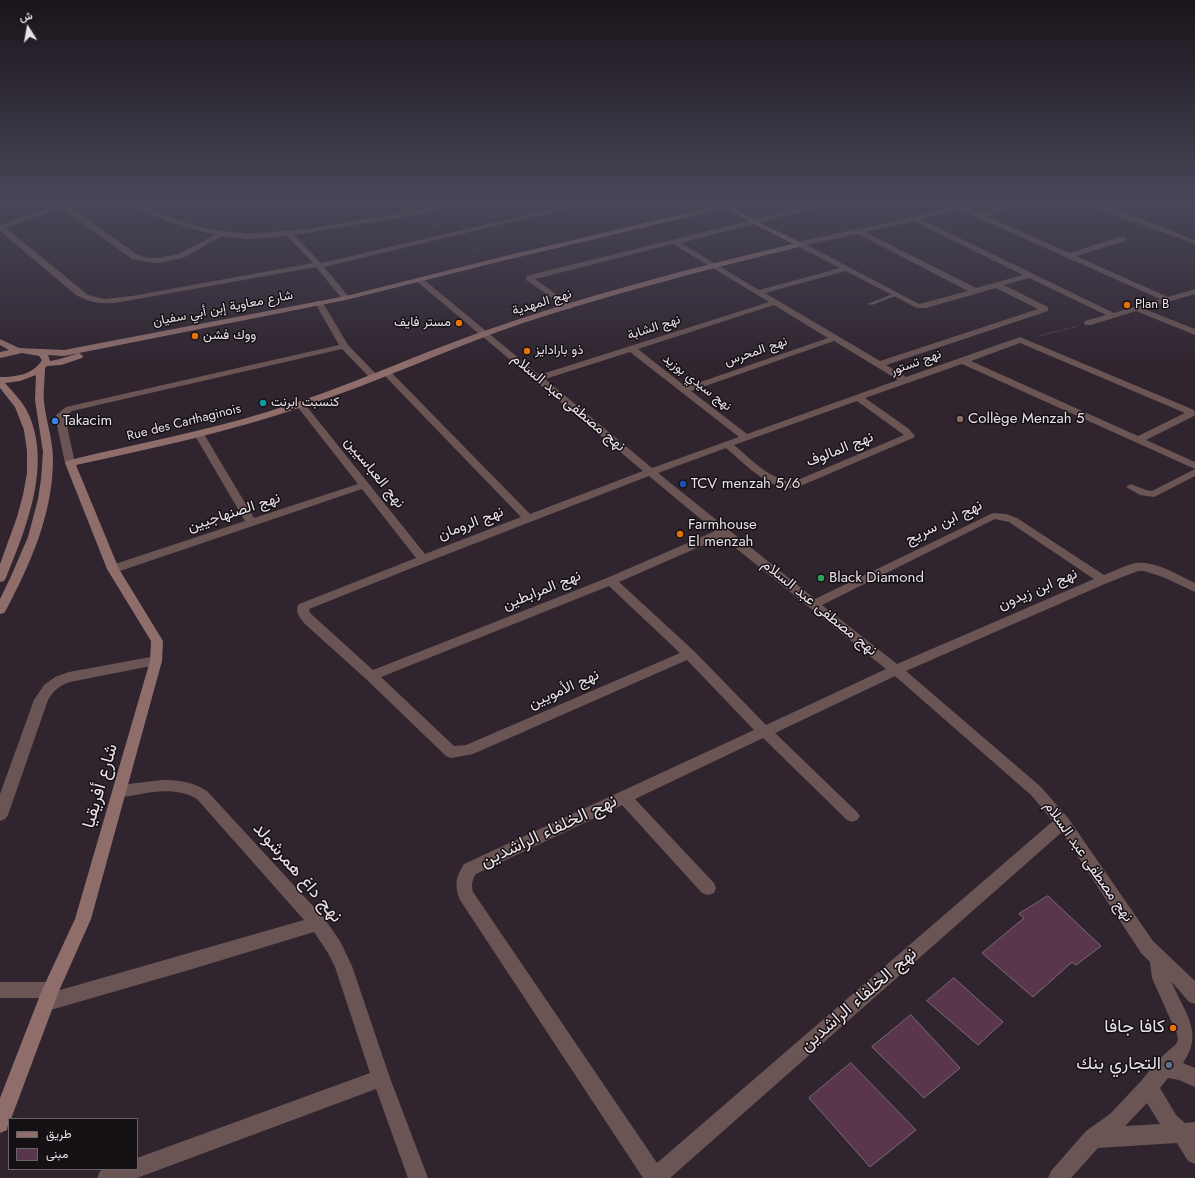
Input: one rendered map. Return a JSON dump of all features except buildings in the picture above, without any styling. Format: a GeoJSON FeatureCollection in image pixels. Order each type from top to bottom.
{"type":"FeatureCollection","features":[{"type":"Feature","properties":{"kind":"main road","name":"شارع معاوية إبن أبي سفيان"},"geometry":{"type":"LineString","coordinates":[[0,355],[17,351],[64,353],[124,342],[346,298],[515,256]]}},
{"type":"Feature","properties":{"kind":"main road","name":"نهج المهدية"},"geometry":{"type":"LineString","coordinates":[[483,334],[568,307],[714,265],[751,256]]}},
{"type":"Feature","properties":{"kind":"main road","name":"Rue des Carthaginois"},"geometry":{"type":"LineString","coordinates":[[70,463],[199,434],[301,405],[483,334]]}},
{"type":"Feature","properties":{"kind":"main road"},"geometry":{"type":"LineString","coordinates":[[0,342],[17,351]]}},
{"type":"Feature","properties":{"kind":"main road","name":"شارع معاوية إبن أبي سفيان"},"geometry":{"type":"LineString","coordinates":[[0,381],[26,376],[43,366],[61,362],[124,342]]}},
{"type":"Feature","properties":{"kind":"main road"},"geometry":{"type":"LineString","coordinates":[[0,610],[31,549],[39,523],[44,494],[48,458],[40,403],[43,366],[46,357],[38,352]]}},
{"type":"Feature","properties":{"kind":"main road"},"geometry":{"type":"LineString","coordinates":[[0,381],[22,410],[29,427],[33,468],[28,498],[15,544],[0,578]]}},
{"type":"Feature","properties":{"kind":"main road","name":"شارع أفريقيا"},"geometry":{"type":"LineString","coordinates":[[0,1123],[49,996],[83,919],[156,661],[157,642],[154,635],[113,568],[70,463]]}},
{"type":"Feature","properties":{"kind":"street"},"geometry":{"type":"LineString","coordinates":[[35,256],[79,293],[94,301],[101,302],[132,298],[318,265],[358,256]]}},
{"type":"Feature","properties":{"kind":"street"},"geometry":{"type":"LineString","coordinates":[[134,256],[142,259],[160,260],[182,256]]}},
{"type":"Feature","properties":{"kind":"street"},"geometry":{"type":"LineString","coordinates":[[310,256],[346,298]]}},
{"type":"Feature","properties":{"kind":"street"},"geometry":{"type":"LineString","coordinates":[[568,307],[529,278],[615,256]]}},
{"type":"Feature","properties":{"kind":"street"},"geometry":{"type":"LineString","coordinates":[[699,256],[906,381]]}},
{"type":"Feature","properties":{"kind":"street"},"geometry":{"type":"LineString","coordinates":[[823,256],[918,306],[923,306],[1031,275]]}},
{"type":"Feature","properties":{"kind":"street"},"geometry":{"type":"LineString","coordinates":[[907,256],[975,291]]}},
{"type":"Feature","properties":{"kind":"street"},"geometry":{"type":"LineString","coordinates":[[991,256],[1114,316]]}},
{"type":"Feature","properties":{"kind":"street"},"geometry":{"type":"LineString","coordinates":[[1069,256],[1169,300]]}},
{"type":"Feature","properties":{"kind":"street"},"geometry":{"type":"LineString","coordinates":[[759,292],[846,268]]}},
{"type":"Feature","properties":{"kind":"street","name":"نهج مصطفى عبد السلام"},"geometry":{"type":"LineString","coordinates":[[419,280],[483,334],[540,378],[723,532],[896,670],[1036,791],[1063,822],[1147,947],[1158,960],[1178,974],[1195,996]]}},
{"type":"Feature","properties":{"kind":"street"},"geometry":{"type":"LineString","coordinates":[[878,365],[1045,309],[997,285]]}},
{"type":"Feature","properties":{"kind":"street"},"geometry":{"type":"LineString","coordinates":[[1088,323],[1195,291]]}},
{"type":"Feature","properties":{"kind":"street","name":"نهج الشابة"},"geometry":{"type":"LineString","coordinates":[[540,378],[776,302]]}},
{"type":"Feature","properties":{"kind":"street"},"geometry":{"type":"LineString","coordinates":[[319,303],[344,346],[374,377]]}},
{"type":"Feature","properties":{"kind":"street"},"geometry":{"type":"LineString","coordinates":[[1137,309],[1195,332]]}},
{"type":"Feature","properties":{"kind":"street","name":"نهج المحرس"},"geometry":{"type":"LineString","coordinates":[[685,390],[835,338]]}},
{"type":"Feature","properties":{"kind":"street"},"geometry":{"type":"LineString","coordinates":[[1020,340],[1192,413],[1139,440]]}},
{"type":"Feature","properties":{"kind":"street","name":"نهج تستور"},"geometry":{"type":"LineString","coordinates":[[650,472],[1020,340]]}},
{"type":"Feature","properties":{"kind":"street"},"geometry":{"type":"LineString","coordinates":[[70,463],[60,416],[69,410],[344,346]]}},
{"type":"Feature","properties":{"kind":"street","name":"نهج سيدي بوزيد"},"geometry":{"type":"LineString","coordinates":[[632,349],[746,438]]}},
{"type":"Feature","properties":{"kind":"street"},"geometry":{"type":"LineString","coordinates":[[962,360],[1195,466]]}},
{"type":"Feature","properties":{"kind":"street"},"geometry":{"type":"LineString","coordinates":[[386,372],[528,518]]}},
{"type":"Feature","properties":{"kind":"street","name":"نهج المالوف"},"geometry":{"type":"LineString","coordinates":[[728,445],[774,481],[787,486],[794,485],[910,436],[906,431],[858,398]]}},
{"type":"Feature","properties":{"kind":"street","name":"نهج العباسيين"},"geometry":{"type":"LineString","coordinates":[[301,405],[423,559]]}},
{"type":"Feature","properties":{"kind":"street"},"geometry":{"type":"LineString","coordinates":[[199,434],[251,522]]}},
{"type":"Feature","properties":{"kind":"street","name":"نهج الرومان"},"geometry":{"type":"LineString","coordinates":[[371,676],[309,621],[304,614],[302,607],[528,518],[650,472]]}},
{"type":"Feature","properties":{"kind":"street"},"geometry":{"type":"LineString","coordinates":[[1131,487],[1144,493],[1154,494],[1195,472]]}},
{"type":"Feature","properties":{"kind":"street","name":"نهج الصنهاجيين"},"geometry":{"type":"LineString","coordinates":[[113,568],[364,485]]}},
{"type":"Feature","properties":{"kind":"street","name":"نهج ابن سريج"},"geometry":{"type":"LineString","coordinates":[[814,604],[993,516],[1006,517],[1013,520],[1103,580]]}},
{"type":"Feature","properties":{"kind":"street","name":"نهج المرابطين"},"geometry":{"type":"LineString","coordinates":[[371,676],[611,581],[723,532]]}},
{"type":"Feature","properties":{"kind":"street","name":"نهج ابن زيدون"},"geometry":{"type":"LineString","coordinates":[[896,670],[1103,580],[1137,567],[1154,570],[1195,588]]}},
{"type":"Feature","properties":{"kind":"street"},"geometry":{"type":"LineString","coordinates":[[611,581],[689,654],[764,731],[852,816]]}},
{"type":"Feature","properties":{"kind":"street","name":"نهج الأمويين"},"geometry":{"type":"LineString","coordinates":[[371,676],[451,752],[468,750],[689,654]]}},
{"type":"Feature","properties":{"kind":"street"},"geometry":{"type":"LineString","coordinates":[[0,815],[41,700],[50,686],[58,680],[69,677],[156,661]]}},
{"type":"Feature","properties":{"kind":"street","name":"نهج الخلفاء الراشدين"},"geometry":{"type":"LineString","coordinates":[[896,670],[470,868],[464,878],[463,888],[466,895],[655,1178],[1063,822]]}},
{"type":"Feature","properties":{"kind":"street","name":"نهج داغ همرشولد"},"geometry":{"type":"LineString","coordinates":[[120,791],[174,786],[193,788],[202,795],[318,923],[334,948],[343,966],[381,1078],[418,1178]]}},
{"type":"Feature","properties":{"kind":"street"},"geometry":{"type":"LineString","coordinates":[[624,797],[708,888]]}},
{"type":"Feature","properties":{"kind":"street"},"geometry":{"type":"LineString","coordinates":[[0,990],[49,996],[189,962],[318,923]]}},
{"type":"Feature","properties":{"kind":"street","name":"نهج مصطفى عبد السلام"},"geometry":{"type":"LineString","coordinates":[[1058,1178],[1093,1138],[1117,1120],[1149,1087],[1164,1068],[1183,1050],[1191,1039],[1186,1033],[1161,978],[1158,960]]}},
{"type":"Feature","properties":{"kind":"street"},"geometry":{"type":"LineString","coordinates":[[1164,1068],[1181,1070],[1195,1078]]}},
{"type":"Feature","properties":{"kind":"street"},"geometry":{"type":"LineString","coordinates":[[138,1168],[381,1078]]}},
{"type":"Feature","properties":{"kind":"street"},"geometry":{"type":"LineString","coordinates":[[1149,1087],[1169,1122],[1188,1132],[1195,1154]]}},
{"type":"Feature","properties":{"kind":"street"},"geometry":{"type":"LineString","coordinates":[[1093,1138],[1188,1132]]}},
{"type":"Feature","properties":{"kind":"street"},"geometry":{"type":"LineString","coordinates":[[107,1178],[130,1170]]}},
{"type":"Feature","properties":{"kind":"lane"},"geometry":{"type":"LineString","coordinates":[[870,304],[895,295]]}},
{"type":"Feature","properties":{"kind":"path"},"geometry":{"type":"LineString","coordinates":[[486,256],[494,261]]}},
{"type":"Feature","properties":{"kind":"path"},"geometry":{"type":"LineString","coordinates":[[1020,340],[1088,323]]}},
{"type":"Feature","properties":{"kind":"place","name":"Plan B"},"geometry":{"type":"Point","coordinates":[1127,305]}},
{"type":"Feature","properties":{"kind":"place","name":"مستر فايف"},"geometry":{"type":"Point","coordinates":[459,323]}},
{"type":"Feature","properties":{"kind":"place","name":"ووك فشن"},"geometry":{"type":"Point","coordinates":[195,336]}},
{"type":"Feature","properties":{"kind":"place","name":"ذو بارادايز"},"geometry":{"type":"Point","coordinates":[527,351]}},
{"type":"Feature","properties":{"kind":"place","name":"كنسبت ابرنت"},"geometry":{"type":"Point","coordinates":[263,403]}},
{"type":"Feature","properties":{"kind":"place","name":"Collège Menzah 5"},"geometry":{"type":"Point","coordinates":[960,419]}},
{"type":"Feature","properties":{"kind":"place","name":"Takacim"},"geometry":{"type":"Point","coordinates":[55,421]}},
{"type":"Feature","properties":{"kind":"place","name":"TCV menzah 5/6"},"geometry":{"type":"Point","coordinates":[683,484]}},
{"type":"Feature","properties":{"kind":"place","name":"Farmhouse El menzah"},"geometry":{"type":"Point","coordinates":[680,534]}},
{"type":"Feature","properties":{"kind":"place","name":"Black Diamond"},"geometry":{"type":"Point","coordinates":[821,578]}},
{"type":"Feature","properties":{"kind":"place","name":"كافا جافا"},"geometry":{"type":"Point","coordinates":[1173,1028]}},
{"type":"Feature","properties":{"kind":"place","name":"التجاري بنك"},"geometry":{"type":"Point","coordinates":[1169,1065]}}]}
